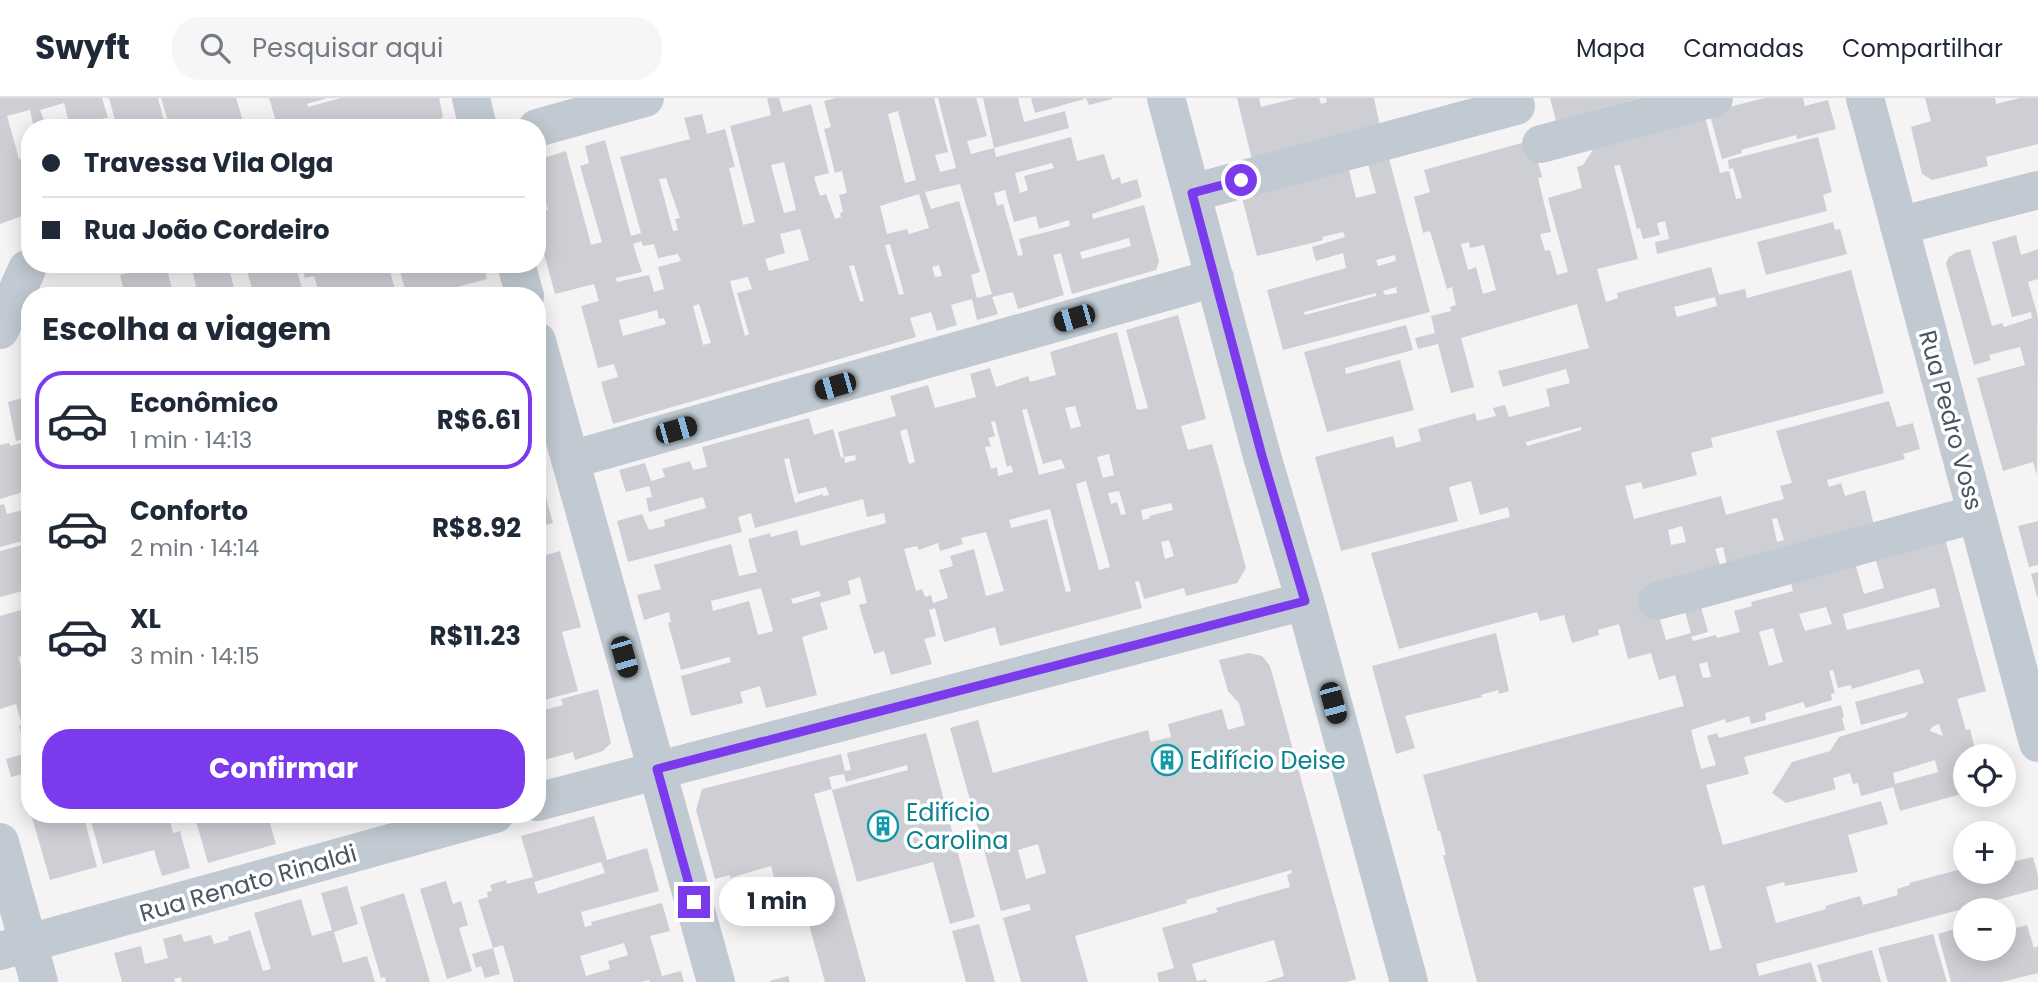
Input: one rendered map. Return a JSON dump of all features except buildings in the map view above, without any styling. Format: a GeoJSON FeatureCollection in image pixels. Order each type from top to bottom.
{"type":"FeatureCollection","features":[{"type":"Feature","properties":{"kind":"street"},"geometry":{"type":"LineString","coordinates":[[471,98],[476,119]]}},
{"type":"Feature","properties":{"kind":"street"},"geometry":{"type":"LineString","coordinates":[[546,126],[645,98]]}},
{"type":"Feature","properties":{"kind":"street"},"geometry":{"type":"LineString","coordinates":[[1166,98],[1262,456],[1305,601],[1409,982]]}},
{"type":"Feature","properties":{"kind":"street"},"geometry":{"type":"LineString","coordinates":[[1542,144],[1714,98]]}},
{"type":"Feature","properties":{"kind":"street","name":"Rua Pedro Voss"},"geometry":{"type":"LineString","coordinates":[[1865,98],[2038,743]]}},
{"type":"Feature","properties":{"kind":"street"},"geometry":{"type":"LineString","coordinates":[[1192,193],[1516,106]]}},
{"type":"Feature","properties":{"kind":"street"},"geometry":{"type":"LineString","coordinates":[[1899,226],[2038,190]]}},
{"type":"Feature","properties":{"kind":"street"},"geometry":{"type":"LineString","coordinates":[[0,330],[23,273]]}},
{"type":"Feature","properties":{"kind":"street"},"geometry":{"type":"LineString","coordinates":[[570,460],[1214,278]]}},
{"type":"Feature","properties":{"kind":"street"},"geometry":{"type":"LineString","coordinates":[[546,373],[716,982]]}},
{"type":"Feature","properties":{"kind":"street"},"geometry":{"type":"LineString","coordinates":[[1657,601],[1976,513]]}},
{"type":"Feature","properties":{"kind":"street"},"geometry":{"type":"LineString","coordinates":[[546,800],[1305,601]]}},
{"type":"Feature","properties":{"kind":"street","name":"Rua Renato Rinaldi"},"geometry":{"type":"LineString","coordinates":[[14,947],[462,823]]}},
{"type":"Feature","properties":{"kind":"street"},"geometry":{"type":"LineString","coordinates":[[0,842],[14,947],[39,982]]}},
{"type":"Feature","properties":{"kind":"place","name":"Edifício Deise"},"geometry":{"type":"Point","coordinates":[1167,760]}},
{"type":"Feature","properties":{"kind":"place","name":"Edifício Carolina"},"geometry":{"type":"Point","coordinates":[883,826]}},
{"type":"Feature","properties":{"kind":"route"},"geometry":{"type":"LineString","coordinates":[[694,902],[657,769],[1305,601],[1262,456],[1192,193],[1241,180]]}}]}
